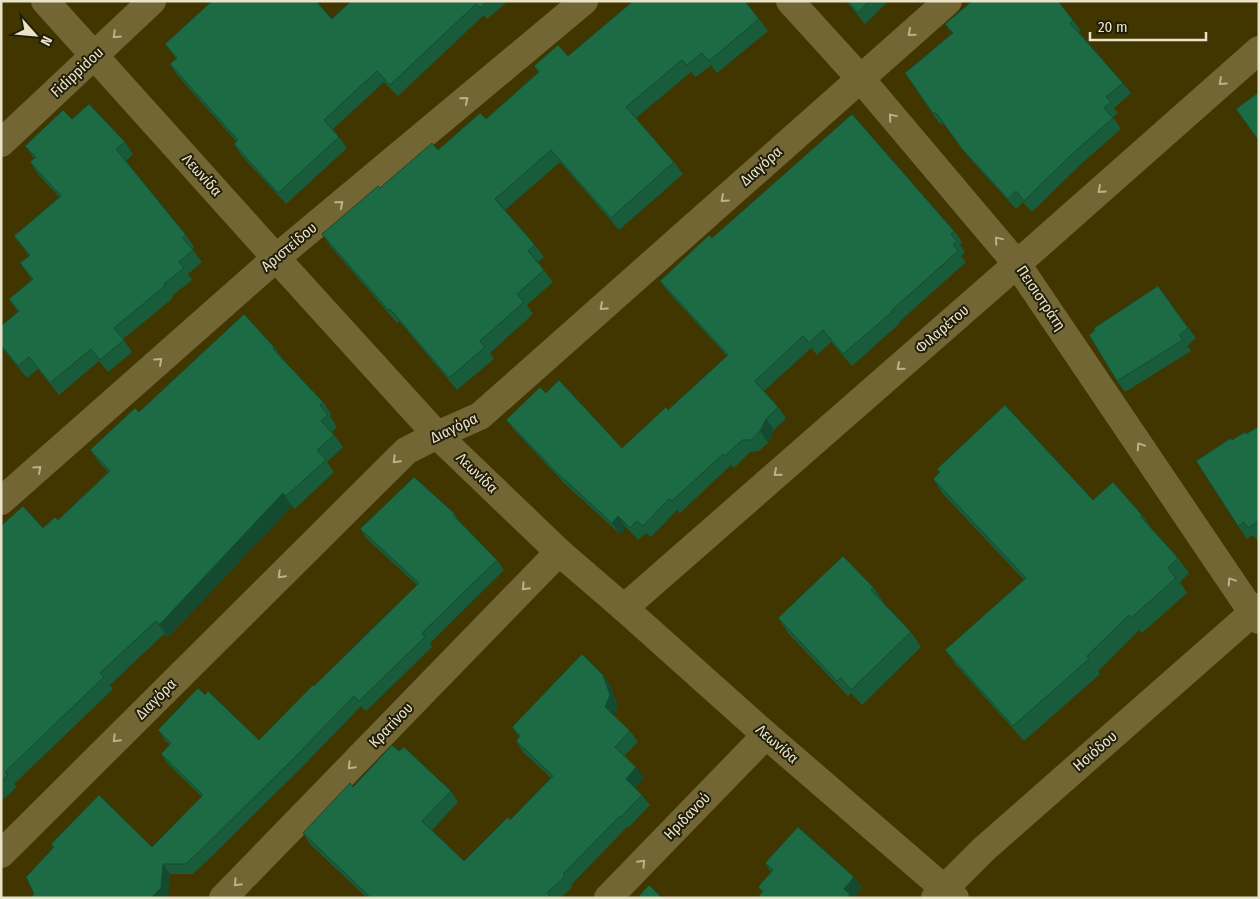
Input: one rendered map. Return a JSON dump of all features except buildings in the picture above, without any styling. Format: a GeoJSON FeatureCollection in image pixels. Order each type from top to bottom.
{"type":"FeatureCollection","features":[{"type":"Feature","properties":{"kind":"street","name":"Λεωνίδα"},"geometry":{"type":"LineString","coordinates":[[45,1],[437,435],[560,552],[945,895]]}},
{"type":"Feature","properties":{"kind":"street","name":"Fidippidou"},"geometry":{"type":"LineString","coordinates":[[1,143],[152,1]]}},
{"type":"Feature","properties":{"kind":"street","name":"Πεισιστράτη"},"geometry":{"type":"LineString","coordinates":[[790,1],[860,78],[1017,264],[1256,613]]}},
{"type":"Feature","properties":{"kind":"street","name":"Διαγόρα"},"geometry":{"type":"LineString","coordinates":[[1,854],[406,451],[480,416],[948,1]]}},
{"type":"Feature","properties":{"kind":"street","name":"Αριστείδου"},"geometry":{"type":"LineString","coordinates":[[1,501],[276,258],[574,4]]}},
{"type":"Feature","properties":{"kind":"street","name":"Φιλαρέτου"},"geometry":{"type":"LineString","coordinates":[[624,608],[1259,50]]}},
{"type":"Feature","properties":{"kind":"street","name":"Κρατίνου"},"geometry":{"type":"LineString","coordinates":[[223,898],[560,552]]}},
{"type":"Feature","properties":{"kind":"street","name":"Ησιόδου"},"geometry":{"type":"LineString","coordinates":[[945,895],[984,849],[1256,613]]}},
{"type":"Feature","properties":{"kind":"street","name":"Ηριδανού"},"geometry":{"type":"LineString","coordinates":[[608,898],[766,735]]}}]}
